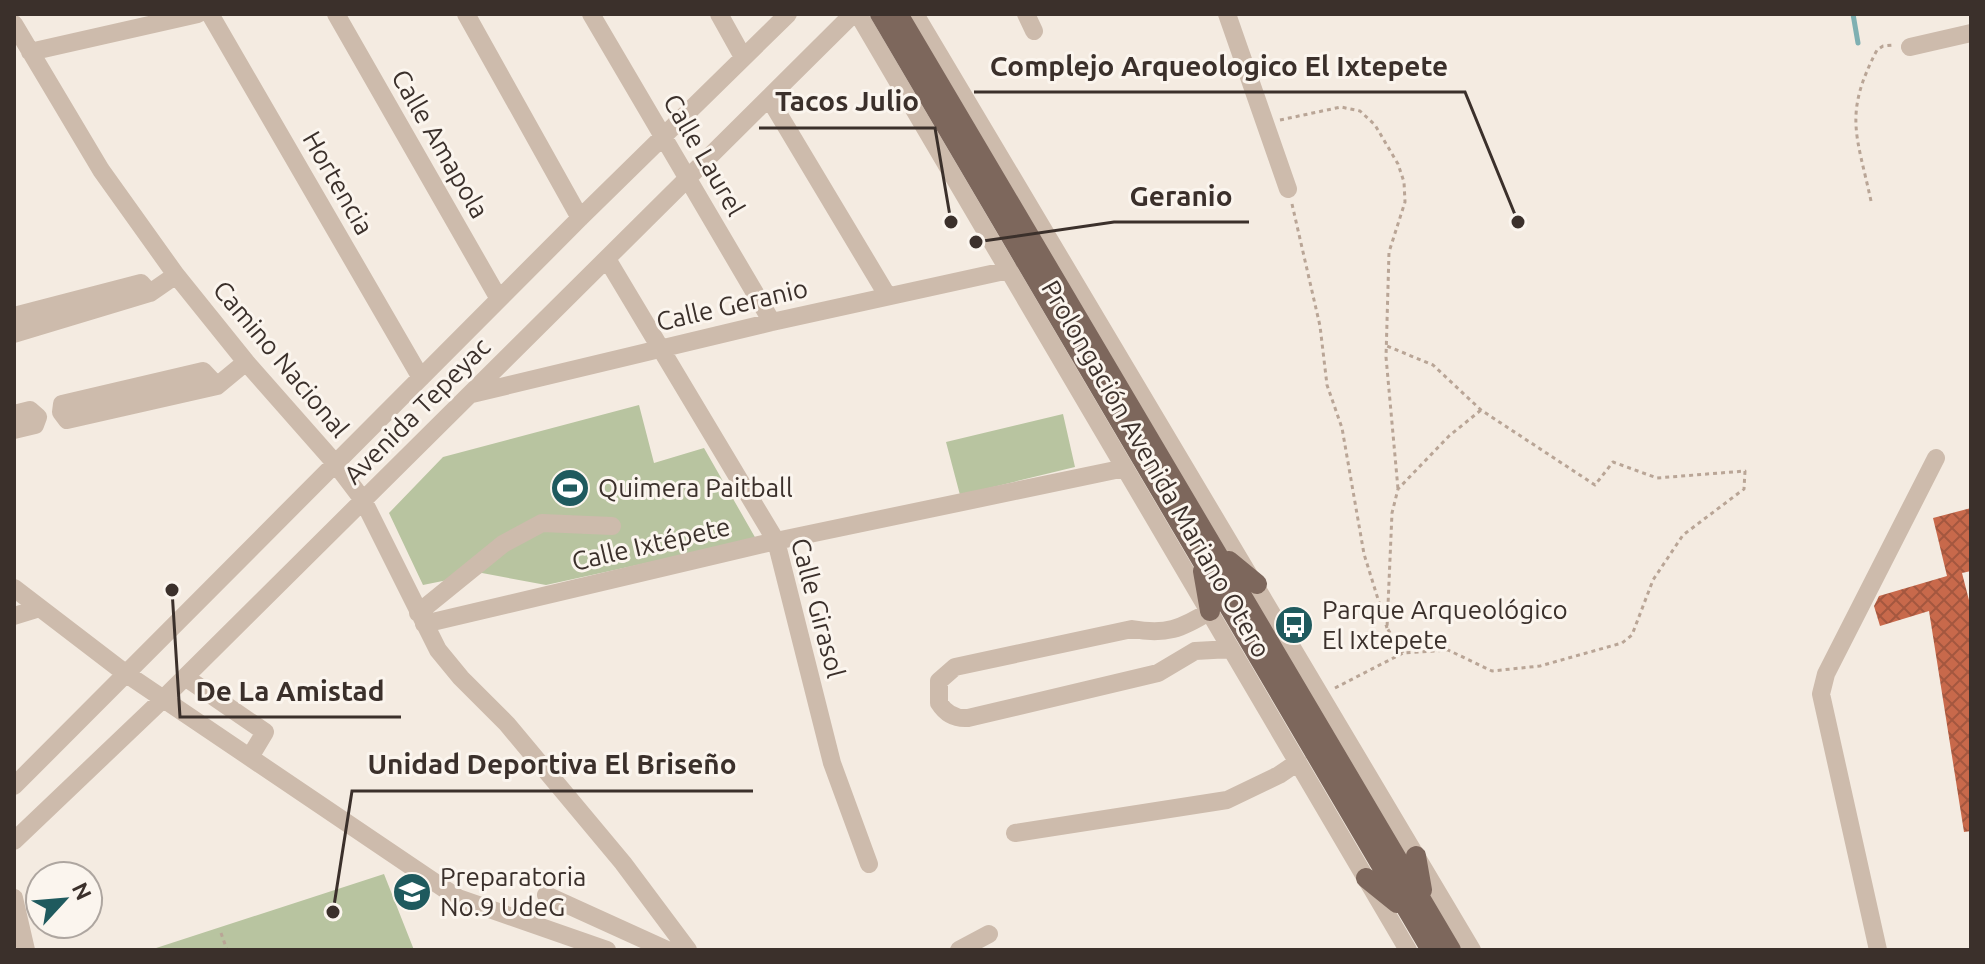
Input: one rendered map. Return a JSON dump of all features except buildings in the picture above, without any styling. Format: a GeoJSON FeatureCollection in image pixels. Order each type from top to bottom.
{"type":"FeatureCollection","features":[{"type":"Feature","properties":{"kind":"main road","name":"Prolongación Avenida Mariano Otero"},"geometry":{"type":"LineString","coordinates":[[880,14],[1208,554]]}},
{"type":"Feature","properties":{"kind":"main road","name":"Prolongación Avenida Mariano Otero"},"geometry":{"type":"LineString","coordinates":[[898,14],[1208,554],[1417,909],[1451,950]]}},
{"type":"Feature","properties":{"kind":"main road"},"geometry":{"type":"LineString","coordinates":[[1208,554],[1257,584]]}},
{"type":"Feature","properties":{"kind":"main road"},"geometry":{"type":"LineString","coordinates":[[1208,554],[1210,611]]}},
{"type":"Feature","properties":{"kind":"main road"},"geometry":{"type":"LineString","coordinates":[[1416,856],[1417,909]]}},
{"type":"Feature","properties":{"kind":"main road"},"geometry":{"type":"LineString","coordinates":[[1366,878],[1417,909]]}},
{"type":"Feature","properties":{"kind":"main road","name":"Prolongación Avenida Mariano Otero"},"geometry":{"type":"LineString","coordinates":[[1417,909],[1431,950]]}},
{"type":"Feature","properties":{"kind":"street"},"geometry":{"type":"LineString","coordinates":[[30,52],[198,14]]}},
{"type":"Feature","properties":{"kind":"street","name":"Hortencia"},"geometry":{"type":"LineString","coordinates":[[210,14],[421,378]]}},
{"type":"Feature","properties":{"kind":"street","name":"Calle Amapola"},"geometry":{"type":"LineString","coordinates":[[336,14],[499,299]]}},
{"type":"Feature","properties":{"kind":"street"},"geometry":{"type":"LineString","coordinates":[[466,14],[580,218]]}},
{"type":"Feature","properties":{"kind":"street","name":"Calle Laurel"},"geometry":{"type":"LineString","coordinates":[[591,14],[772,322]]}},
{"type":"Feature","properties":{"kind":"street"},"geometry":{"type":"LineString","coordinates":[[719,14],[743,57]]}},
{"type":"Feature","properties":{"kind":"street","name":"Avenida Tepeyac"},"geometry":{"type":"LineString","coordinates":[[14,786],[580,218],[788,14]]}},
{"type":"Feature","properties":{"kind":"street","name":"Avenida Tepeyac"},"geometry":{"type":"LineString","coordinates":[[14,841],[163,699],[856,14]]}},
{"type":"Feature","properties":{"kind":"street","name":"Prolongación Avenida Mariano Otero"},"geometry":{"type":"LineString","coordinates":[[856,14],[1408,950]]}},
{"type":"Feature","properties":{"kind":"street","name":"Prolongación Avenida Mariano Otero"},"geometry":{"type":"LineString","coordinates":[[915,14],[1257,584],[1472,950]]}},
{"type":"Feature","properties":{"kind":"street"},"geometry":{"type":"LineString","coordinates":[[1227,14],[1288,189]]}},
{"type":"Feature","properties":{"kind":"street","name":"Camino Nacional"},"geometry":{"type":"LineString","coordinates":[[14,24],[101,170],[176,275],[363,500],[438,650],[507,724],[623,863],[688,950]]}},
{"type":"Feature","properties":{"kind":"street"},"geometry":{"type":"LineString","coordinates":[[1910,47],[1971,33]]}},
{"type":"Feature","properties":{"kind":"street"},"geometry":{"type":"LineString","coordinates":[[769,98],[887,295]]}},
{"type":"Feature","properties":{"kind":"street","name":"Calle Girasol"},"geometry":{"type":"LineString","coordinates":[[607,259],[776,541],[832,763],[869,864]]}},
{"type":"Feature","properties":{"kind":"street","name":"Calle Geranio"},"geometry":{"type":"LineString","coordinates":[[469,395],[887,295],[1009,270]]}},
{"type":"Feature","properties":{"kind":"street"},"geometry":{"type":"LineString","coordinates":[[14,316],[62,312],[150,293],[176,275]]}},
{"type":"Feature","properties":{"kind":"street"},"geometry":{"type":"LineString","coordinates":[[14,334],[62,312]]}},
{"type":"Feature","properties":{"kind":"street"},"geometry":{"type":"LineString","coordinates":[[138,395],[203,371],[217,386],[246,362]]}},
{"type":"Feature","properties":{"kind":"street"},"geometry":{"type":"LineString","coordinates":[[14,414],[30,410],[38,417],[35,425],[14,430]]}},
{"type":"Feature","properties":{"kind":"street"},"geometry":{"type":"LineString","coordinates":[[1878,950],[1821,694],[1826,674],[1936,458]]}},
{"type":"Feature","properties":{"kind":"street","name":"Calle Ixtépete"},"geometry":{"type":"LineString","coordinates":[[421,619],[1125,468]]}},
{"type":"Feature","properties":{"kind":"street"},"geometry":{"type":"LineString","coordinates":[[421,619],[503,544],[542,523],[612,526]]}},
{"type":"Feature","properties":{"kind":"street"},"geometry":{"type":"LineString","coordinates":[[14,588],[125,673],[458,898],[607,950]]}},
{"type":"Feature","properties":{"kind":"street"},"geometry":{"type":"LineString","coordinates":[[14,616],[40,608]]}},
{"type":"Feature","properties":{"kind":"street"},"geometry":{"type":"LineString","coordinates":[[1210,611],[1171,632],[1152,633],[1132,629],[955,667],[939,681],[939,703],[954,717],[968,718],[1158,673],[1195,651],[1231,649]]}},
{"type":"Feature","properties":{"kind":"street"},"geometry":{"type":"LineString","coordinates":[[185,677],[265,732],[250,757]]}},
{"type":"Feature","properties":{"kind":"street"},"geometry":{"type":"LineString","coordinates":[[1015,833],[1227,800],[1279,775],[1298,762]]}},
{"type":"Feature","properties":{"kind":"street"},"geometry":{"type":"LineString","coordinates":[[546,895],[667,950]]}},
{"type":"Feature","properties":{"kind":"street"},"geometry":{"type":"LineString","coordinates":[[14,898],[26,950]]}},
{"type":"Feature","properties":{"kind":"street"},"geometry":{"type":"LineString","coordinates":[[959,950],[989,934]]}},
{"type":"Feature","properties":{"kind":"path"},"geometry":{"type":"LineString","coordinates":[[1871,201],[1855,133],[1855,107],[1877,50],[1890,45],[1910,47]]}},
{"type":"Feature","properties":{"kind":"path"},"geometry":{"type":"LineString","coordinates":[[1266,123],[1341,107],[1360,111],[1375,125],[1398,164],[1404,182],[1405,202],[1389,252],[1387,346],[1398,489],[1392,513],[1387,628]]}},
{"type":"Feature","properties":{"kind":"path"},"geometry":{"type":"LineString","coordinates":[[1288,189],[1320,326],[1327,385],[1342,428],[1364,554],[1387,628],[1403,653]]}},
{"type":"Feature","properties":{"kind":"path"},"geometry":{"type":"LineString","coordinates":[[1322,696],[1403,653],[1448,650],[1492,671],[1540,666],[1622,643],[1632,635],[1653,580],[1683,535],[1744,489],[1745,471],[1657,478],[1613,462],[1595,485],[1481,410],[1433,365],[1387,346]]}},
{"type":"Feature","properties":{"kind":"path"},"geometry":{"type":"LineString","coordinates":[[1398,489],[1449,436],[1481,410]]}},
{"type":"Feature","properties":{"kind":"path"},"geometry":{"type":"LineString","coordinates":[[221,933],[227,950]]}},
{"type":"Feature","properties":{"kind":"green space","name":"Quimera Paitball"},"geometry":{"type":"Polygon","coordinates":[[[639,405],[654,463],[704,448],[756,539],[546,585],[482,573],[423,585],[389,513],[443,457],[639,405]]]}},
{"type":"Feature","properties":{"kind":"green space"},"geometry":{"type":"Polygon","coordinates":[[[1063,414],[1075,467],[960,495],[946,442],[1063,414]]]}},
{"type":"Feature","properties":{"kind":"green space"},"geometry":{"type":"Polygon","coordinates":[[[384,874],[414,950],[150,950],[384,874]]]}},
{"type":"Feature","properties":{"kind":"waterway"},"geometry":{"type":"LineString","coordinates":[[1853,14],[1858,43]]}},
{"type":"Feature","properties":{"kind":"place","name":"Tacos Julio"},"geometry":{"type":"Point","coordinates":[951,222]}},
{"type":"Feature","properties":{"kind":"place","name":"Complejo Arqueologico El Ixtepete"},"geometry":{"type":"Point","coordinates":[1518,222]}},
{"type":"Feature","properties":{"kind":"place","name":"Geranio"},"geometry":{"type":"Point","coordinates":[976,242]}},
{"type":"Feature","properties":{"kind":"place","name":"Quimera Paitball"},"geometry":{"type":"Point","coordinates":[570,488]}},
{"type":"Feature","properties":{"kind":"place","name":"De La Amistad"},"geometry":{"type":"Point","coordinates":[172,590]}},
{"type":"Feature","properties":{"kind":"place","name":"Parque Arqueológico El Ixtepete"},"geometry":{"type":"Point","coordinates":[1294,625]}},
{"type":"Feature","properties":{"kind":"place","name":"Preparatoria No.9 UdeG"},"geometry":{"type":"Point","coordinates":[412,892]}},
{"type":"Feature","properties":{"kind":"place","name":"Unidad Deportiva El Briseño"},"geometry":{"type":"Point","coordinates":[333,912]}}]}
